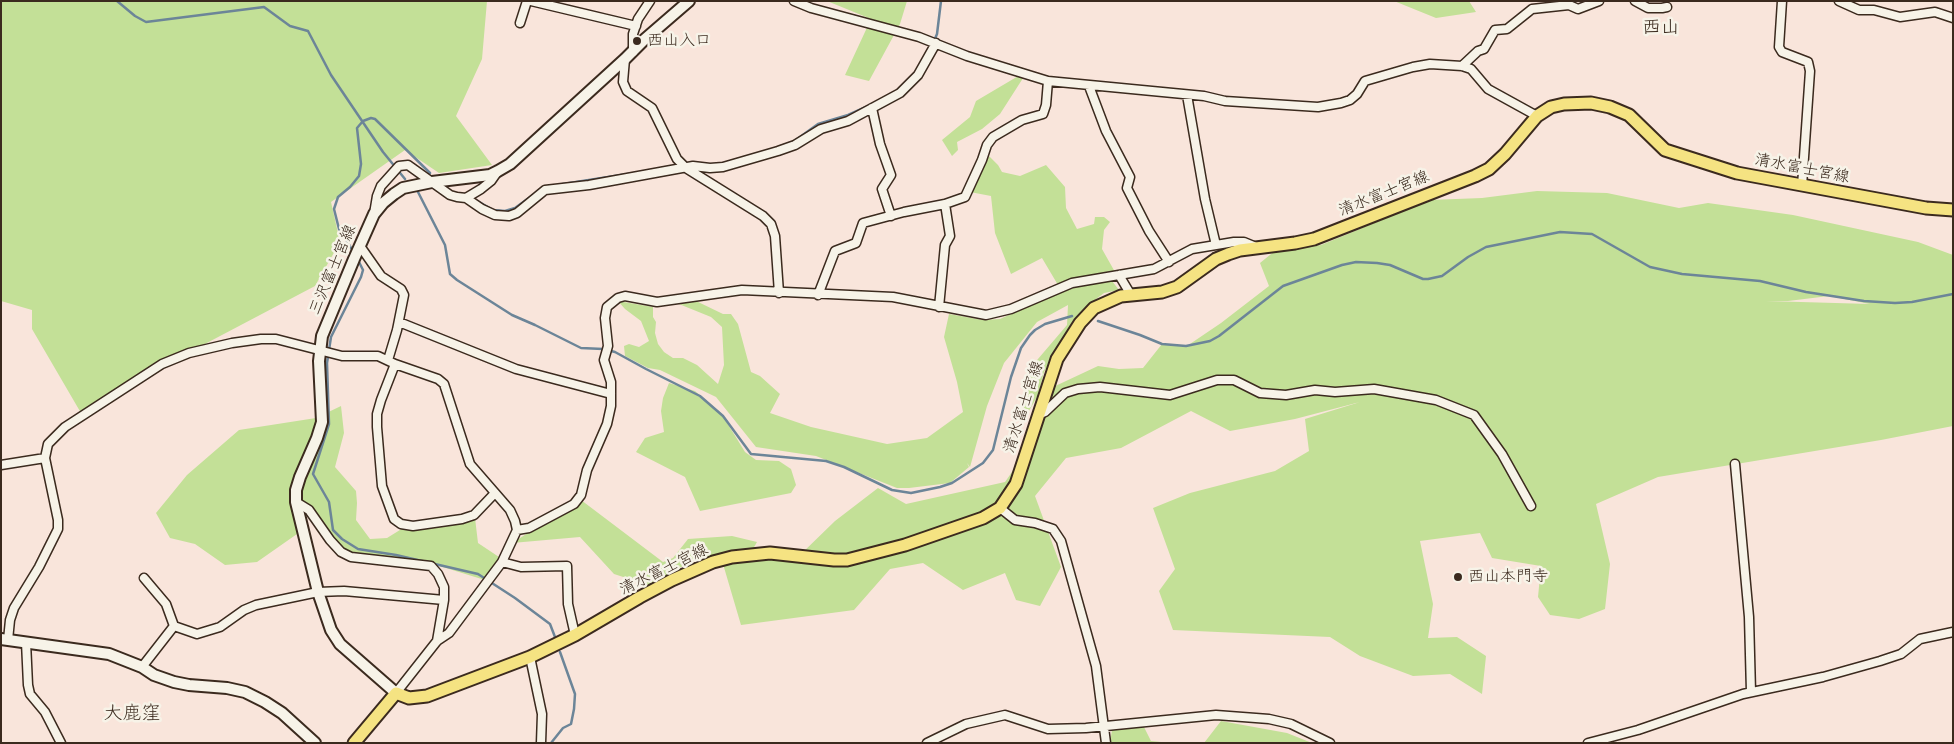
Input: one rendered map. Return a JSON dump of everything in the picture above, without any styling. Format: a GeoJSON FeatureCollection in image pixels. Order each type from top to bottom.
{"type":"FeatureCollection","features":[{"type":"Feature","properties":{"kind":"main road","name":"三沢富士宮線"},"geometry":{"type":"LineString","coordinates":[[396,693],[340,644],[331,630],[318,592],[296,502],[296,490],[300,477],[318,438],[322,422],[324,352],[322,336],[357,252],[374,214],[382,203],[403,188],[432,182],[490,175],[498,172],[510,164],[625,60],[645,39],[689,1]]}},
{"type":"Feature","properties":{"kind":"main road","name":"清水富士宮線"},"geometry":{"type":"LineString","coordinates":[[396,693],[409,698],[427,696],[530,657],[576,635],[672,580],[713,562],[732,557],[770,553],[834,560],[863,557],[906,545],[983,518],[1000,508],[1016,484],[1057,359],[1080,323],[1094,308],[1121,296],[1162,292],[1177,287],[1216,259],[1240,250],[1314,239],[1475,176],[1489,169],[1505,154],[1537,116],[1551,107],[1564,104],[1592,103],[1610,107],[1630,115],[1665,150],[1737,173],[1926,208],[1953,210]]}},
{"type":"Feature","properties":{"kind":"main road"},"geometry":{"type":"LineString","coordinates":[[4,639],[110,654],[142,667],[154,675],[174,682],[245,692],[282,713],[315,743]]}},
{"type":"Feature","properties":{"kind":"main road"},"geometry":{"type":"LineString","coordinates":[[354,743],[396,693]]}},
{"type":"Feature","properties":{"kind":"street"},"geometry":{"type":"LineString","coordinates":[[520,23],[527,1]]}},
{"type":"Feature","properties":{"kind":"street"},"geometry":{"type":"LineString","coordinates":[[531,1],[636,26]]}},
{"type":"Feature","properties":{"kind":"street"},"geometry":{"type":"LineString","coordinates":[[633,52],[633,34],[638,19],[650,1]]}},
{"type":"Feature","properties":{"kind":"street"},"geometry":{"type":"LineString","coordinates":[[794,1],[811,8],[933,41],[967,56],[1048,81],[1187,95],[1225,101],[1318,107],[1350,100],[1357,94],[1365,81],[1412,67],[1430,64],[1462,66],[1471,69],[1488,89],[1537,116]]}},
{"type":"Feature","properties":{"kind":"street"},"geometry":{"type":"LineString","coordinates":[[1462,66],[1478,51],[1484,49],[1495,30],[1507,29],[1532,9],[1568,5],[1578,8],[1599,1]]}},
{"type":"Feature","properties":{"kind":"street"},"geometry":{"type":"LineString","coordinates":[[1635,1],[1648,8],[1667,7]]}},
{"type":"Feature","properties":{"kind":"street"},"geometry":{"type":"LineString","coordinates":[[1782,1],[1779,47],[1782,52],[1808,62],[1810,71],[1802,186]]}},
{"type":"Feature","properties":{"kind":"street"},"geometry":{"type":"LineString","coordinates":[[1839,1],[1859,10],[1874,10],[1900,17],[1935,12],[1953,18]]}},
{"type":"Feature","properties":{"kind":"street"},"geometry":{"type":"LineString","coordinates":[[374,214],[381,186],[399,166],[408,164],[450,195],[466,198],[495,215],[510,216],[517,214],[545,190],[589,185],[693,166],[723,167],[778,151],[795,145],[821,129],[848,121],[896,96],[910,85],[923,68],[933,41]]}},
{"type":"Feature","properties":{"kind":"street"},"geometry":{"type":"LineString","coordinates":[[625,60],[624,82],[628,91],[652,108],[678,159],[686,168],[763,216],[771,224],[776,236],[779,293]]}},
{"type":"Feature","properties":{"kind":"street"},"geometry":{"type":"LineString","coordinates":[[818,295],[835,251],[856,243],[863,224],[929,206],[946,204],[965,197],[987,145],[994,137],[1022,120],[1043,114],[1046,105],[1048,81]]}},
{"type":"Feature","properties":{"kind":"street"},"geometry":{"type":"LineString","coordinates":[[1089,86],[1106,131],[1130,176],[1127,188],[1149,231],[1168,262]]}},
{"type":"Feature","properties":{"kind":"street"},"geometry":{"type":"LineString","coordinates":[[1187,95],[1205,199],[1216,245]]}},
{"type":"Feature","properties":{"kind":"street"},"geometry":{"type":"LineString","coordinates":[[872,108],[880,144],[891,175],[882,189],[891,216]]}},
{"type":"Feature","properties":{"kind":"street"},"geometry":{"type":"LineString","coordinates":[[466,198],[491,181],[498,172]]}},
{"type":"Feature","properties":{"kind":"street"},"geometry":{"type":"LineString","coordinates":[[939,307],[945,245],[950,236],[946,204]]}},
{"type":"Feature","properties":{"kind":"street"},"geometry":{"type":"LineString","coordinates":[[517,530],[529,528],[574,504],[581,495],[587,470],[607,424],[611,406],[611,382],[604,360],[608,346],[605,318],[607,307],[618,298],[625,296],[657,302],[742,290],[892,297],[986,315],[1011,308],[1072,283],[1154,269],[1192,250],[1244,242],[1257,248]]}},
{"type":"Feature","properties":{"kind":"street"},"geometry":{"type":"LineString","coordinates":[[357,252],[381,276],[401,289],[404,295],[392,362],[377,414],[382,486],[394,519],[401,524],[413,526],[462,519],[474,515],[495,493]]}},
{"type":"Feature","properties":{"kind":"street"},"geometry":{"type":"LineString","coordinates":[[1118,275],[1131,295]]}},
{"type":"Feature","properties":{"kind":"street"},"geometry":{"type":"LineString","coordinates":[[399,322],[516,369],[611,394]]}},
{"type":"Feature","properties":{"kind":"street"},"geometry":{"type":"LineString","coordinates":[[4,639],[14,608],[39,567],[58,529],[58,520],[45,458],[48,444],[65,427],[162,364],[184,355],[232,343],[276,339],[347,357],[378,356],[438,379],[444,384],[470,464],[510,510],[517,530],[502,562],[488,581],[449,633],[437,641],[396,693]]}},
{"type":"Feature","properties":{"kind":"street"},"geometry":{"type":"LineString","coordinates":[[1038,415],[1045,412],[1066,393],[1078,389],[1100,387],[1170,395],[1217,380],[1234,380],[1260,393],[1286,395],[1315,390],[1335,392],[1374,389],[1436,400],[1474,415],[1502,454],[1531,506]]}},
{"type":"Feature","properties":{"kind":"street"},"geometry":{"type":"LineString","coordinates":[[1,466],[45,458]]}},
{"type":"Feature","properties":{"kind":"street"},"geometry":{"type":"LineString","coordinates":[[1735,464],[1748,617],[1751,692]]}},
{"type":"Feature","properties":{"kind":"street"},"geometry":{"type":"LineString","coordinates":[[296,502],[309,510],[341,552],[351,556],[431,566],[438,574],[444,587],[444,600],[437,641]]}},
{"type":"Feature","properties":{"kind":"street"},"geometry":{"type":"LineString","coordinates":[[1000,508],[1015,520],[1035,522],[1053,529],[1061,541],[1096,666],[1106,743]]}},
{"type":"Feature","properties":{"kind":"street"},"geometry":{"type":"LineString","coordinates":[[502,562],[521,567],[567,566],[568,604],[576,635]]}},
{"type":"Feature","properties":{"kind":"street"},"geometry":{"type":"LineString","coordinates":[[144,578],[166,604],[174,626]]}},
{"type":"Feature","properties":{"kind":"street"},"geometry":{"type":"LineString","coordinates":[[174,626],[197,634],[220,627],[244,610],[256,605],[318,592],[344,591],[444,600]]}},
{"type":"Feature","properties":{"kind":"street"},"geometry":{"type":"LineString","coordinates":[[142,667],[174,626]]}},
{"type":"Feature","properties":{"kind":"street"},"geometry":{"type":"LineString","coordinates":[[1588,743],[1638,730],[1751,692],[1822,677],[1880,661],[1901,654],[1920,639],[1953,632]]}},
{"type":"Feature","properties":{"kind":"street"},"geometry":{"type":"LineString","coordinates":[[26,642],[30,694],[45,712],[61,743]]}},
{"type":"Feature","properties":{"kind":"street"},"geometry":{"type":"LineString","coordinates":[[530,657],[542,714],[541,743]]}},
{"type":"Feature","properties":{"kind":"street"},"geometry":{"type":"LineString","coordinates":[[926,743],[966,724],[1004,715],[1048,729],[1104,726],[1216,715],[1269,719],[1291,724],[1330,743]]}},
{"type":"Feature","properties":{"kind":"green space"},"geometry":{"type":"Polygon","coordinates":[[[1,1],[487,1],[482,59],[456,116],[492,165],[439,173],[405,150],[331,202],[340,242],[315,286],[184,355],[81,413],[32,329],[32,310],[1,301],[1,1]]]}},
{"type":"Feature","properties":{"kind":"green space"},"geometry":{"type":"Polygon","coordinates":[[[827,1],[907,1],[900,24],[869,81],[845,75],[871,19],[827,1]]]}},
{"type":"Feature","properties":{"kind":"green space"},"geometry":{"type":"Polygon","coordinates":[[[1394,1],[1469,1],[1476,12],[1436,18],[1394,1]]]}},
{"type":"Feature","properties":{"kind":"green space"},"geometry":{"type":"Polygon","coordinates":[[[1020,75],[1025,75],[1000,114],[982,129],[957,142],[958,150],[952,156],[942,140],[970,117],[976,101],[1020,75]]]}},
{"type":"Feature","properties":{"kind":"green space"},"geometry":{"type":"Polygon","coordinates":[[[989,156],[1002,172],[1020,176],[1046,165],[1065,187],[1066,208],[1077,229],[1094,224],[1095,217],[1104,217],[1110,222],[1104,230],[1102,249],[1115,272],[1069,279],[1058,285],[1042,258],[1011,274],[995,233],[991,196],[970,192],[989,156]]]}},
{"type":"Feature","properties":{"kind":"green space"},"geometry":{"type":"Polygon","coordinates":[[[1537,191],[1607,193],[1679,208],[1708,203],[1793,215],[1918,242],[1953,255],[1953,426],[1881,440],[1658,477],[1596,504],[1610,564],[1605,609],[1579,619],[1550,615],[1538,597],[1541,566],[1492,558],[1480,533],[1420,541],[1433,604],[1428,638],[1457,637],[1486,656],[1482,694],[1450,674],[1413,676],[1360,656],[1330,637],[1173,630],[1159,591],[1175,569],[1153,508],[1190,493],[1275,471],[1309,451],[1305,419],[1360,402],[1295,419],[1230,431],[1191,411],[1121,448],[1066,458],[1035,496],[1061,567],[1040,606],[1016,600],[1005,573],[963,590],[923,563],[890,569],[854,610],[741,625],[723,564],[799,556],[835,521],[878,488],[906,504],[1005,482],[1039,433],[1051,388],[1098,366],[1119,369],[1143,368],[1162,344],[1187,346],[1221,323],[1269,286],[1260,263],[1276,250],[1321,245],[1430,200],[1482,198],[1537,191]],[[1829,296],[1788,301],[1766,301],[1870,304],[1829,296]]]}},
{"type":"Feature","properties":{"kind":"green space"},"geometry":{"type":"Polygon","coordinates":[[[1106,279],[1112,281],[1119,290],[1104,293],[1088,305],[1070,326],[1044,372],[1038,395],[1025,418],[1023,413],[1027,379],[1032,366],[1067,325],[1068,305],[1037,322],[1004,363],[987,406],[970,467],[967,463],[969,467],[950,483],[909,488],[897,488],[816,456],[756,447],[716,397],[660,370],[648,368],[625,356],[624,346],[629,344],[639,347],[649,341],[641,321],[618,301],[653,307],[653,317],[656,322],[655,333],[658,344],[664,352],[673,358],[683,358],[697,365],[718,384],[724,365],[722,327],[711,317],[674,302],[694,300],[723,314],[731,314],[738,324],[751,372],[760,376],[780,394],[770,413],[811,427],[887,444],[927,438],[963,412],[957,382],[944,337],[949,314],[983,320],[1000,319],[1063,290],[1092,281],[1106,279]]]}},
{"type":"Feature","properties":{"kind":"green space"},"geometry":{"type":"Polygon","coordinates":[[[669,383],[695,391],[721,413],[745,452],[756,460],[779,461],[791,469],[796,485],[791,493],[700,511],[685,477],[636,452],[645,438],[664,432],[661,411],[663,398],[669,383]]]}},
{"type":"Feature","properties":{"kind":"green space"},"geometry":{"type":"Polygon","coordinates":[[[341,406],[344,433],[335,467],[356,491],[356,520],[370,539],[387,538],[408,525],[475,518],[478,543],[499,557],[488,581],[433,564],[351,557],[326,535],[306,509],[297,506],[297,534],[257,562],[225,565],[195,544],[170,538],[156,513],[187,475],[239,430],[316,418],[341,406]]]}},
{"type":"Feature","properties":{"kind":"green space"},"geometry":{"type":"Polygon","coordinates":[[[581,500],[663,562],[673,558],[688,539],[732,536],[757,542],[753,549],[726,556],[700,558],[677,569],[651,586],[614,574],[580,537],[512,543],[581,500]]]}},
{"type":"Feature","properties":{"kind":"green space"},"geometry":{"type":"Polygon","coordinates":[[[1221,721],[1287,733],[1312,743],[1204,743],[1221,721]]]}},
{"type":"Feature","properties":{"kind":"green space"},"geometry":{"type":"Polygon","coordinates":[[[1144,727],[1151,741],[1171,743],[1110,743],[1112,730],[1144,727]]]}},
{"type":"Feature","properties":{"kind":"waterway"},"geometry":{"type":"LineString","coordinates":[[117,1],[135,16],[146,22],[264,7],[290,26],[308,31],[331,75],[383,152],[405,179]]}},
{"type":"Feature","properties":{"kind":"waterway"},"geometry":{"type":"LineString","coordinates":[[934,41],[937,34],[941,1]]}},
{"type":"Feature","properties":{"kind":"waterway"},"geometry":{"type":"LineString","coordinates":[[781,146],[793,142],[818,124],[848,115],[866,107]]}},
{"type":"Feature","properties":{"kind":"waterway"},"geometry":{"type":"LineString","coordinates":[[353,251],[339,229],[334,209],[338,197],[359,176],[361,164],[357,128],[363,121],[371,118],[375,119],[430,173]]}},
{"type":"Feature","properties":{"kind":"waterway"},"geometry":{"type":"LineString","coordinates":[[563,184],[634,173]]}},
{"type":"Feature","properties":{"kind":"waterway"},"geometry":{"type":"LineString","coordinates":[[418,192],[445,245],[450,274],[512,315],[581,348],[603,349],[615,352],[700,396],[723,416],[751,454],[826,461],[844,467],[892,490],[911,493],[940,487],[952,483],[983,463],[993,450],[1011,377],[1021,348],[1035,330],[1045,324],[1072,316]]}},
{"type":"Feature","properties":{"kind":"waterway"},"geometry":{"type":"LineString","coordinates":[[474,199],[493,210],[505,211],[515,208],[533,195]]}},
{"type":"Feature","properties":{"kind":"waterway"},"geometry":{"type":"LineString","coordinates":[[1098,321],[1162,344],[1186,346],[1210,341],[1219,336],[1283,286],[1342,265],[1356,262],[1390,265],[1423,279],[1428,279],[1442,276],[1468,257],[1486,247],[1560,232],[1592,234],[1650,267],[1682,274],[1760,281],[1806,292],[1864,301],[1912,302],[1953,294]]}},
{"type":"Feature","properties":{"kind":"waterway"},"geometry":{"type":"LineString","coordinates":[[358,260],[363,270],[361,277],[331,337],[327,363],[329,424],[313,474],[329,502],[333,530],[342,539],[358,549],[396,555],[478,574],[550,624],[555,637]]}},
{"type":"Feature","properties":{"kind":"waterway"},"geometry":{"type":"LineString","coordinates":[[551,743],[563,728],[571,724],[574,709],[575,694],[560,652]]}},
{"type":"Feature","properties":{"kind":"place","name":"西山入口"},"geometry":{"type":"Point","coordinates":[637,41]}},
{"type":"Feature","properties":{"kind":"place","name":"西山本門寺"},"geometry":{"type":"Point","coordinates":[1458,577]}},
{"type":"Feature","properties":{"kind":"district","name":"西山"},"geometry":{"type":"Point","coordinates":[1661,28]}},
{"type":"Feature","properties":{"kind":"district","name":"大鹿窪"},"geometry":{"type":"Point","coordinates":[132,714]}}]}
